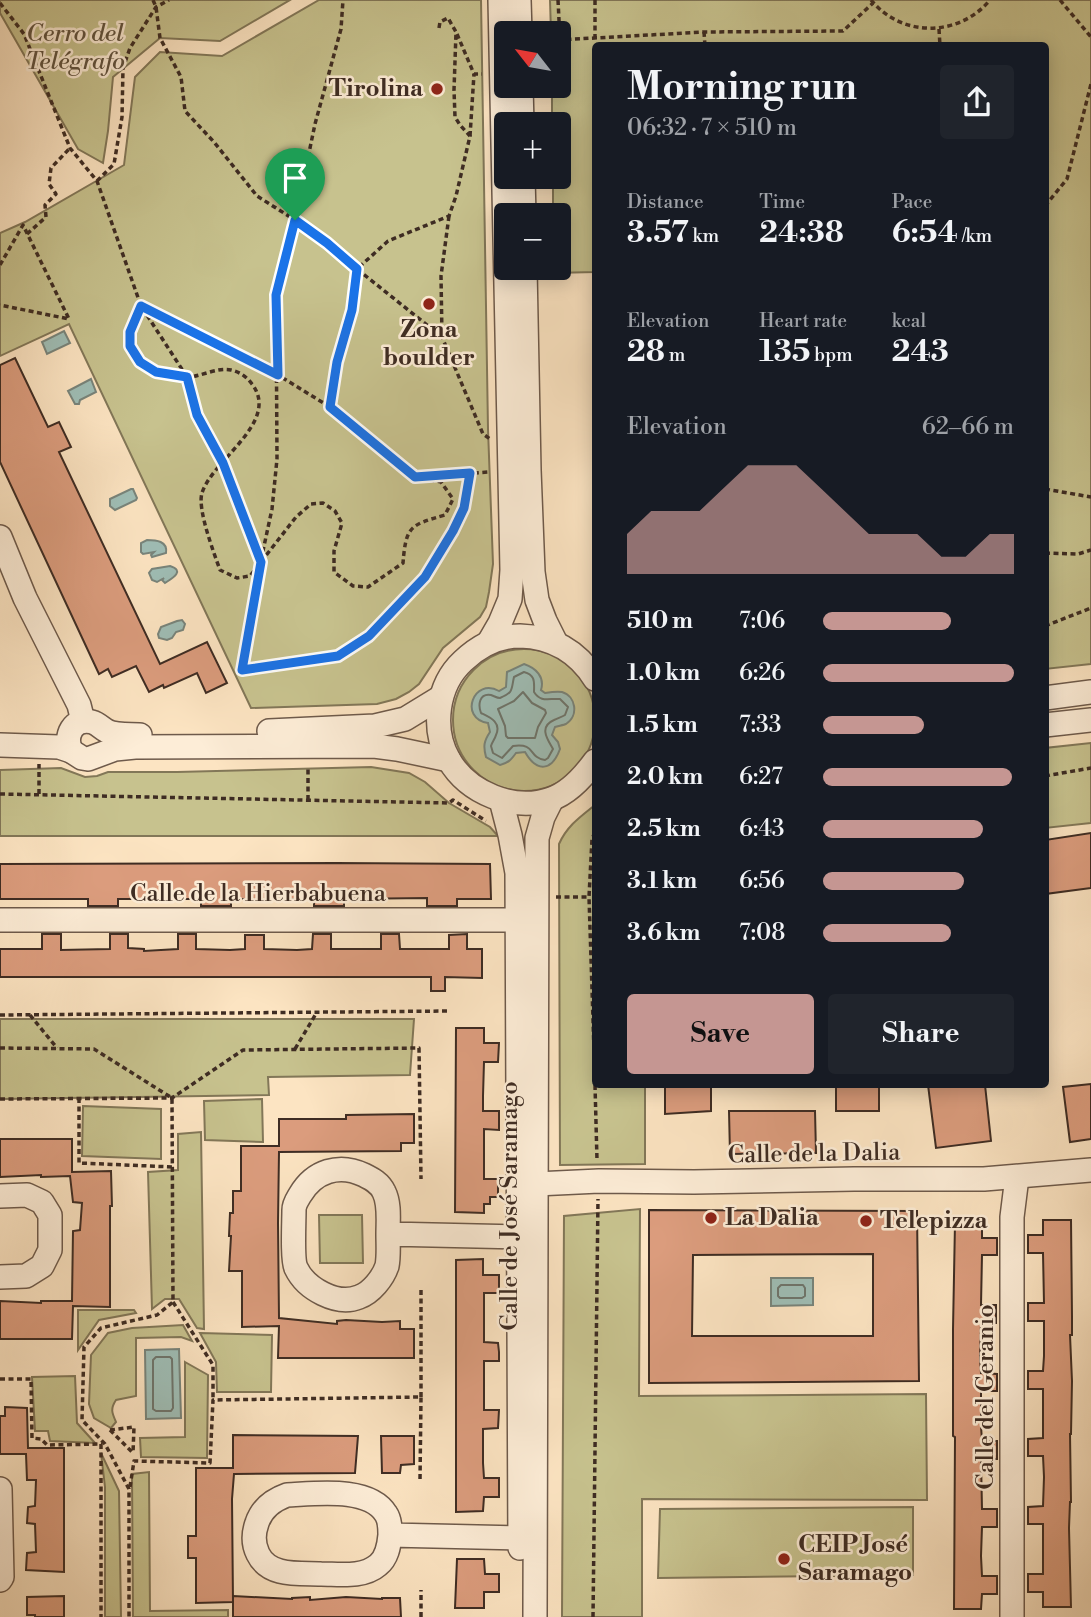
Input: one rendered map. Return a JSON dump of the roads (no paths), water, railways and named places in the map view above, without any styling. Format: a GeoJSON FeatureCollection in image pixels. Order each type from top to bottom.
{"type":"FeatureCollection","features":[{"type":"Feature","properties":{"kind":"street"},"geometry":{"type":"LineString","coordinates":[[489,642],[510,599],[512,570],[500,0]]}},
{"type":"Feature","properties":{"kind":"street"},"geometry":{"type":"LineString","coordinates":[[519,0],[520,21]]}},
{"type":"Feature","properties":{"kind":"street"},"geometry":{"type":"LineString","coordinates":[[525,280],[533,572],[537,600],[556,643]]}},
{"type":"Feature","properties":{"kind":"street"},"geometry":{"type":"LineString","coordinates":[[0,537],[24,598],[79,705],[86,737]]}},
{"type":"Feature","properties":{"kind":"street"},"geometry":{"type":"LineString","coordinates":[[0,576],[24,598]]}},
{"type":"Feature","properties":{"kind":"street"},"geometry":{"type":"LineString","coordinates":[[592,674],[573,653],[556,643],[534,636],[512,636],[489,642],[459,664],[448,680],[441,697],[438,719],[441,740],[449,761],[471,786],[501,800],[518,803],[552,799],[573,786],[592,764]]}},
{"type":"Feature","properties":{"kind":"street"},"geometry":{"type":"LineString","coordinates":[[1049,697],[1091,692]]}},
{"type":"Feature","properties":{"kind":"street"},"geometry":{"type":"LineString","coordinates":[[0,730],[86,737],[375,726],[405,719],[441,697]]}},
{"type":"Feature","properties":{"kind":"street"},"geometry":{"type":"LineString","coordinates":[[1049,725],[1091,720]]}},
{"type":"Feature","properties":{"kind":"street"},"geometry":{"type":"LineString","coordinates":[[0,745],[60,747],[86,737],[115,748],[374,747],[397,749],[449,761]]}},
{"type":"Feature","properties":{"kind":"street","name":"Calle de José Saramago"},"geometry":{"type":"LineString","coordinates":[[535,1617],[537,838],[552,799]]}},
{"type":"Feature","properties":{"kind":"street","name":"Calle de José Saramago"},"geometry":{"type":"LineString","coordinates":[[501,800],[517,873],[520,1617]]}},
{"type":"Feature","properties":{"kind":"street","name":"Calle de la Hierbabuena"},"geometry":{"type":"LineString","coordinates":[[0,920],[517,920]]}},
{"type":"Feature","properties":{"kind":"street"},"geometry":{"type":"LineString","coordinates":[[343,1169],[359,1173],[383,1188],[388,1201],[388,1234],[387,1266],[380,1280],[370,1291],[358,1298],[327,1296],[314,1290],[295,1266],[294,1206],[313,1179],[327,1172],[343,1169]]}},
{"type":"Feature","properties":{"kind":"street","name":"Calle de la Dalia"},"geometry":{"type":"LineString","coordinates":[[536,1184],[598,1181],[984,1180],[1091,1170]]}},
{"type":"Feature","properties":{"kind":"street","name":"Calle del Geranio"},"geometry":{"type":"LineString","coordinates":[[1012,1617],[1012,1217],[1017,1177]]}},
{"type":"Feature","properties":{"kind":"street"},"geometry":{"type":"LineString","coordinates":[[0,1196],[27,1195],[41,1202],[50,1214],[50,1250],[42,1266],[26,1276],[0,1277]]}},
{"type":"Feature","properties":{"kind":"street"},"geometry":{"type":"LineString","coordinates":[[388,1234],[518,1237]]}},
{"type":"Feature","properties":{"kind":"street"},"geometry":{"type":"LineString","coordinates":[[0,1489],[0,1580]]}},
{"type":"Feature","properties":{"kind":"street"},"geometry":{"type":"LineString","coordinates":[[287,1494],[350,1494],[365,1497],[386,1513],[390,1535],[389,1546],[379,1565],[366,1572],[350,1575],[282,1572],[272,1568],[262,1562],[255,1549],[253,1534],[258,1518],[267,1505],[277,1498],[287,1494]]}},
{"type":"Feature","properties":{"kind":"street"},"geometry":{"type":"LineString","coordinates":[[390,1535],[520,1538]]}},
{"type":"Feature","properties":{"kind":"water"},"geometry":{"type":"Polygon","coordinates":[[[64,331],[70,343],[47,354],[42,342],[64,331]]]}},
{"type":"Feature","properties":{"kind":"water"},"geometry":{"type":"Polygon","coordinates":[[[91,379],[96,392],[75,404],[68,391],[91,379]]]}},
{"type":"Feature","properties":{"kind":"water"},"geometry":{"type":"Polygon","coordinates":[[[131,489],[136,500],[115,510],[110,506],[110,499],[131,489]]]}},
{"type":"Feature","properties":{"kind":"water"},"geometry":{"type":"Polygon","coordinates":[[[147,540],[163,544],[166,553],[152,557],[154,552],[143,554],[141,543],[147,540]]]}},
{"type":"Feature","properties":{"kind":"water"},"geometry":{"type":"Polygon","coordinates":[[[170,566],[177,570],[173,577],[165,583],[162,580],[164,578],[157,582],[152,580],[149,573],[152,569],[170,566]]]}},
{"type":"Feature","properties":{"kind":"water"},"geometry":{"type":"Polygon","coordinates":[[[182,620],[185,624],[183,630],[167,640],[159,638],[161,627],[182,620]]]}},
{"type":"Feature","properties":{"kind":"water"},"geometry":{"type":"Polygon","coordinates":[[[524,664],[538,674],[542,681],[541,690],[545,693],[567,694],[574,706],[570,720],[555,727],[552,735],[560,749],[553,762],[544,767],[534,763],[525,752],[516,753],[509,761],[500,765],[486,757],[485,744],[490,732],[488,723],[479,720],[472,707],[473,700],[483,689],[499,691],[506,687],[507,672],[524,664]]]}},
{"type":"Feature","properties":{"kind":"water"},"geometry":{"type":"Polygon","coordinates":[[[771,1278],[813,1278],[813,1305],[771,1306],[771,1278]]]}},
{"type":"Feature","properties":{"kind":"water"},"geometry":{"type":"Polygon","coordinates":[[[179,1349],[181,1418],[146,1419],[145,1350],[179,1349]]]}},
{"type":"Feature","properties":{"kind":"place","name":"Tirolina"},"geometry":{"type":"Point","coordinates":[437,89]}},
{"type":"Feature","properties":{"kind":"place","name":"Zona boulder"},"geometry":{"type":"Point","coordinates":[429,304]}},
{"type":"Feature","properties":{"kind":"place","name":"La Dalia"},"geometry":{"type":"Point","coordinates":[711,1218]}},
{"type":"Feature","properties":{"kind":"place","name":"Telepizza"},"geometry":{"type":"Point","coordinates":[866,1221]}},
{"type":"Feature","properties":{"kind":"place","name":"CEIP José Saramago"},"geometry":{"type":"Point","coordinates":[784,1559]}},
{"type":"Feature","properties":{"kind":"park label","name":"Cerro del Telégrafo"},"geometry":{"type":"Point","coordinates":[75,48]}}]}
